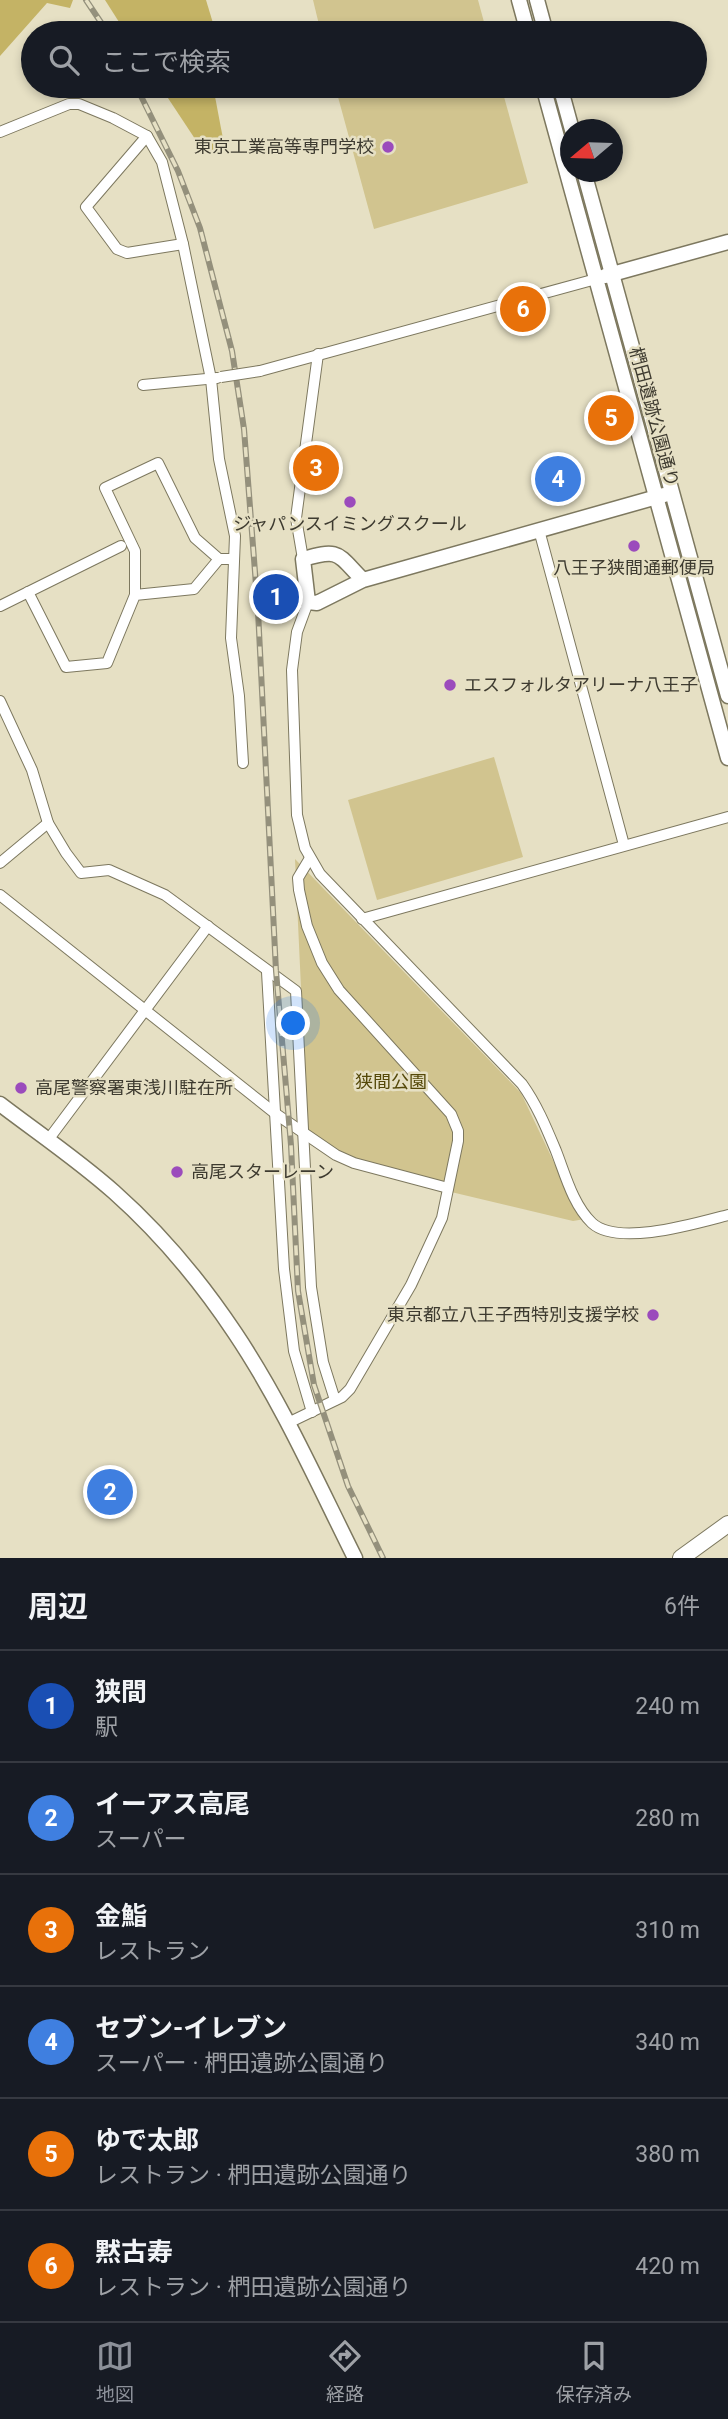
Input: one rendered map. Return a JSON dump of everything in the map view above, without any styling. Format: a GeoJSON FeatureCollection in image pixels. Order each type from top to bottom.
{"type":"FeatureCollection","features":[{"type":"Feature","properties":{"kind":"main road"},"geometry":{"type":"LineString","coordinates":[[681,1558],[728,1524]]}},
{"type":"Feature","properties":{"kind":"street"},"geometry":{"type":"LineString","coordinates":[[519,0],[525,21]]}},
{"type":"Feature","properties":{"kind":"street"},"geometry":{"type":"LineString","coordinates":[[537,0],[543,21]]}},
{"type":"Feature","properties":{"kind":"street","name":"椚田遺跡公園通り"},"geometry":{"type":"LineString","coordinates":[[545,98],[728,758]]}},
{"type":"Feature","properties":{"kind":"street"},"geometry":{"type":"LineString","coordinates":[[563,98],[569,119]]}},
{"type":"Feature","properties":{"kind":"street"},"geometry":{"type":"LineString","coordinates":[[0,132],[69,104],[79,104],[147,136],[162,162],[216,378],[219,460],[235,536],[232,638],[243,763]]}},
{"type":"Feature","properties":{"kind":"street"},"geometry":{"type":"LineString","coordinates":[[147,136],[86,208],[117,249],[127,253],[183,244]]}},
{"type":"Feature","properties":{"kind":"street","name":"椚田遺跡公園通り"},"geometry":{"type":"LineString","coordinates":[[587,182],[728,696]]}},
{"type":"Feature","properties":{"kind":"street"},"geometry":{"type":"LineString","coordinates":[[143,385],[260,371],[728,242]]}},
{"type":"Feature","properties":{"kind":"street"},"geometry":{"type":"LineString","coordinates":[[318,354],[296,519],[308,602],[297,632],[292,670],[297,815],[310,858],[327,882],[522,1084],[540,1112],[574,1194],[591,1222],[603,1230],[629,1233],[674,1228],[728,1215]]}},
{"type":"Feature","properties":{"kind":"street"},"geometry":{"type":"LineString","coordinates":[[28,592],[66,667],[107,663],[135,595],[135,551],[105,488],[158,463],[195,538],[219,559],[234,559]]}},
{"type":"Feature","properties":{"kind":"street"},"geometry":{"type":"LineString","coordinates":[[308,602],[317,603],[363,580],[672,493]]}},
{"type":"Feature","properties":{"kind":"street"},"geometry":{"type":"LineString","coordinates":[[539,530],[624,845]]}},
{"type":"Feature","properties":{"kind":"street"},"geometry":{"type":"LineString","coordinates":[[0,606],[121,546]]}},
{"type":"Feature","properties":{"kind":"street"},"geometry":{"type":"LineString","coordinates":[[303,559],[326,552],[335,554],[363,580]]}},
{"type":"Feature","properties":{"kind":"street"},"geometry":{"type":"LineString","coordinates":[[135,595],[194,589],[219,559]]}},
{"type":"Feature","properties":{"kind":"street"},"geometry":{"type":"LineString","coordinates":[[0,701],[32,770],[48,823],[81,873],[109,870],[165,895],[296,992],[311,1287],[323,1362],[335,1400]]}},
{"type":"Feature","properties":{"kind":"street"},"geometry":{"type":"LineString","coordinates":[[362,919],[728,817]]}},
{"type":"Feature","properties":{"kind":"street"},"geometry":{"type":"LineString","coordinates":[[0,863],[48,823]]}},
{"type":"Feature","properties":{"kind":"street"},"geometry":{"type":"LineString","coordinates":[[288,1423],[335,1400],[350,1389],[411,1285],[442,1218],[458,1141],[451,1114],[339,990],[322,963],[307,926],[299,890],[298,878],[310,858]]}},
{"type":"Feature","properties":{"kind":"street"},"geometry":{"type":"LineString","coordinates":[[0,895],[276,1114],[336,1156],[448,1188]]}},
{"type":"Feature","properties":{"kind":"street"},"geometry":{"type":"LineString","coordinates":[[48,1140],[208,926]]}},
{"type":"Feature","properties":{"kind":"street"},"geometry":{"type":"LineString","coordinates":[[267,972],[284,1269],[294,1351],[312,1412]]}},
{"type":"Feature","properties":{"kind":"street"},"geometry":{"type":"LineString","coordinates":[[0,1104],[114,1191],[208,1294],[236,1334],[288,1423],[355,1558]]}},
{"type":"Feature","properties":{"kind":"green space"},"geometry":{"type":"Polygon","coordinates":[[[313,0],[478,0],[484,21],[318,21],[313,0]]]}},
{"type":"Feature","properties":{"kind":"green space"},"geometry":{"type":"Polygon","coordinates":[[[338,98],[504,98],[528,183],[374,229],[338,98]]]}},
{"type":"Feature","properties":{"kind":"green space"},"geometry":{"type":"Polygon","coordinates":[[[494,757],[523,857],[377,900],[348,800],[494,757]]]}},
{"type":"Feature","properties":{"kind":"green space","name":"狭間公園"},"geometry":{"type":"Polygon","coordinates":[[[295,859],[521,1093],[579,1215],[585,1219],[573,1221],[447,1191],[324,1150],[308,1138],[295,859]]]}},
{"type":"Feature","properties":{"kind":"shaded area"},"geometry":{"type":"Polygon","coordinates":[[[0,0],[73,0],[70,8],[47,3],[31,21],[21,21],[21,32],[0,56],[0,0]]]}},
{"type":"Feature","properties":{"kind":"shaded area"},"geometry":{"type":"Polygon","coordinates":[[[105,0],[206,0],[212,21],[118,21],[105,0]]]}},
{"type":"Feature","properties":{"kind":"shaded area"},"geometry":{"type":"Polygon","coordinates":[[[168,98],[215,98],[224,144],[205,154],[168,98]]]}},
{"type":"Feature","properties":{"kind":"railway"},"geometry":{"type":"LineString","coordinates":[[86,0],[100,21]]}},
{"type":"Feature","properties":{"kind":"railway"},"geometry":{"type":"LineString","coordinates":[[142,98],[178,171],[200,228],[232,351],[244,429],[258,611],[276,971],[291,1145],[298,1291],[314,1385],[348,1486],[383,1558]]}},
{"type":"Feature","properties":{"kind":"place","name":"東京工業高等専門学校"},"geometry":{"type":"Point","coordinates":[388,147]}},
{"type":"Feature","properties":{"kind":"place","name":"黙古寿"},"geometry":{"type":"Point","coordinates":[523,309]}},
{"type":"Feature","properties":{"kind":"place","name":"ゆで太郎"},"geometry":{"type":"Point","coordinates":[611,418]}},
{"type":"Feature","properties":{"kind":"place","name":"金鮨"},"geometry":{"type":"Point","coordinates":[316,468]}},
{"type":"Feature","properties":{"kind":"place","name":"セブン-イレブン"},"geometry":{"type":"Point","coordinates":[558,479]}},
{"type":"Feature","properties":{"kind":"place","name":"ジャパンスイミングスクール"},"geometry":{"type":"Point","coordinates":[350,502]}},
{"type":"Feature","properties":{"kind":"place","name":"八王子狭間通郵便局"},"geometry":{"type":"Point","coordinates":[634,546]}},
{"type":"Feature","properties":{"kind":"place","name":"狭間"},"geometry":{"type":"Point","coordinates":[276,597]}},
{"type":"Feature","properties":{"kind":"place","name":"エスフォルタアリーナ八王子"},"geometry":{"type":"Point","coordinates":[450,685]}},
{"type":"Feature","properties":{"kind":"place","name":"高尾警察署東浅川駐在所"},"geometry":{"type":"Point","coordinates":[21,1088]}},
{"type":"Feature","properties":{"kind":"place","name":"高尾スターレーン"},"geometry":{"type":"Point","coordinates":[177,1172]}},
{"type":"Feature","properties":{"kind":"place","name":"東京都立八王子西特別支援学校"},"geometry":{"type":"Point","coordinates":[653,1315]}},
{"type":"Feature","properties":{"kind":"place","name":"イーアス高尾"},"geometry":{"type":"Point","coordinates":[110,1492]}}]}
